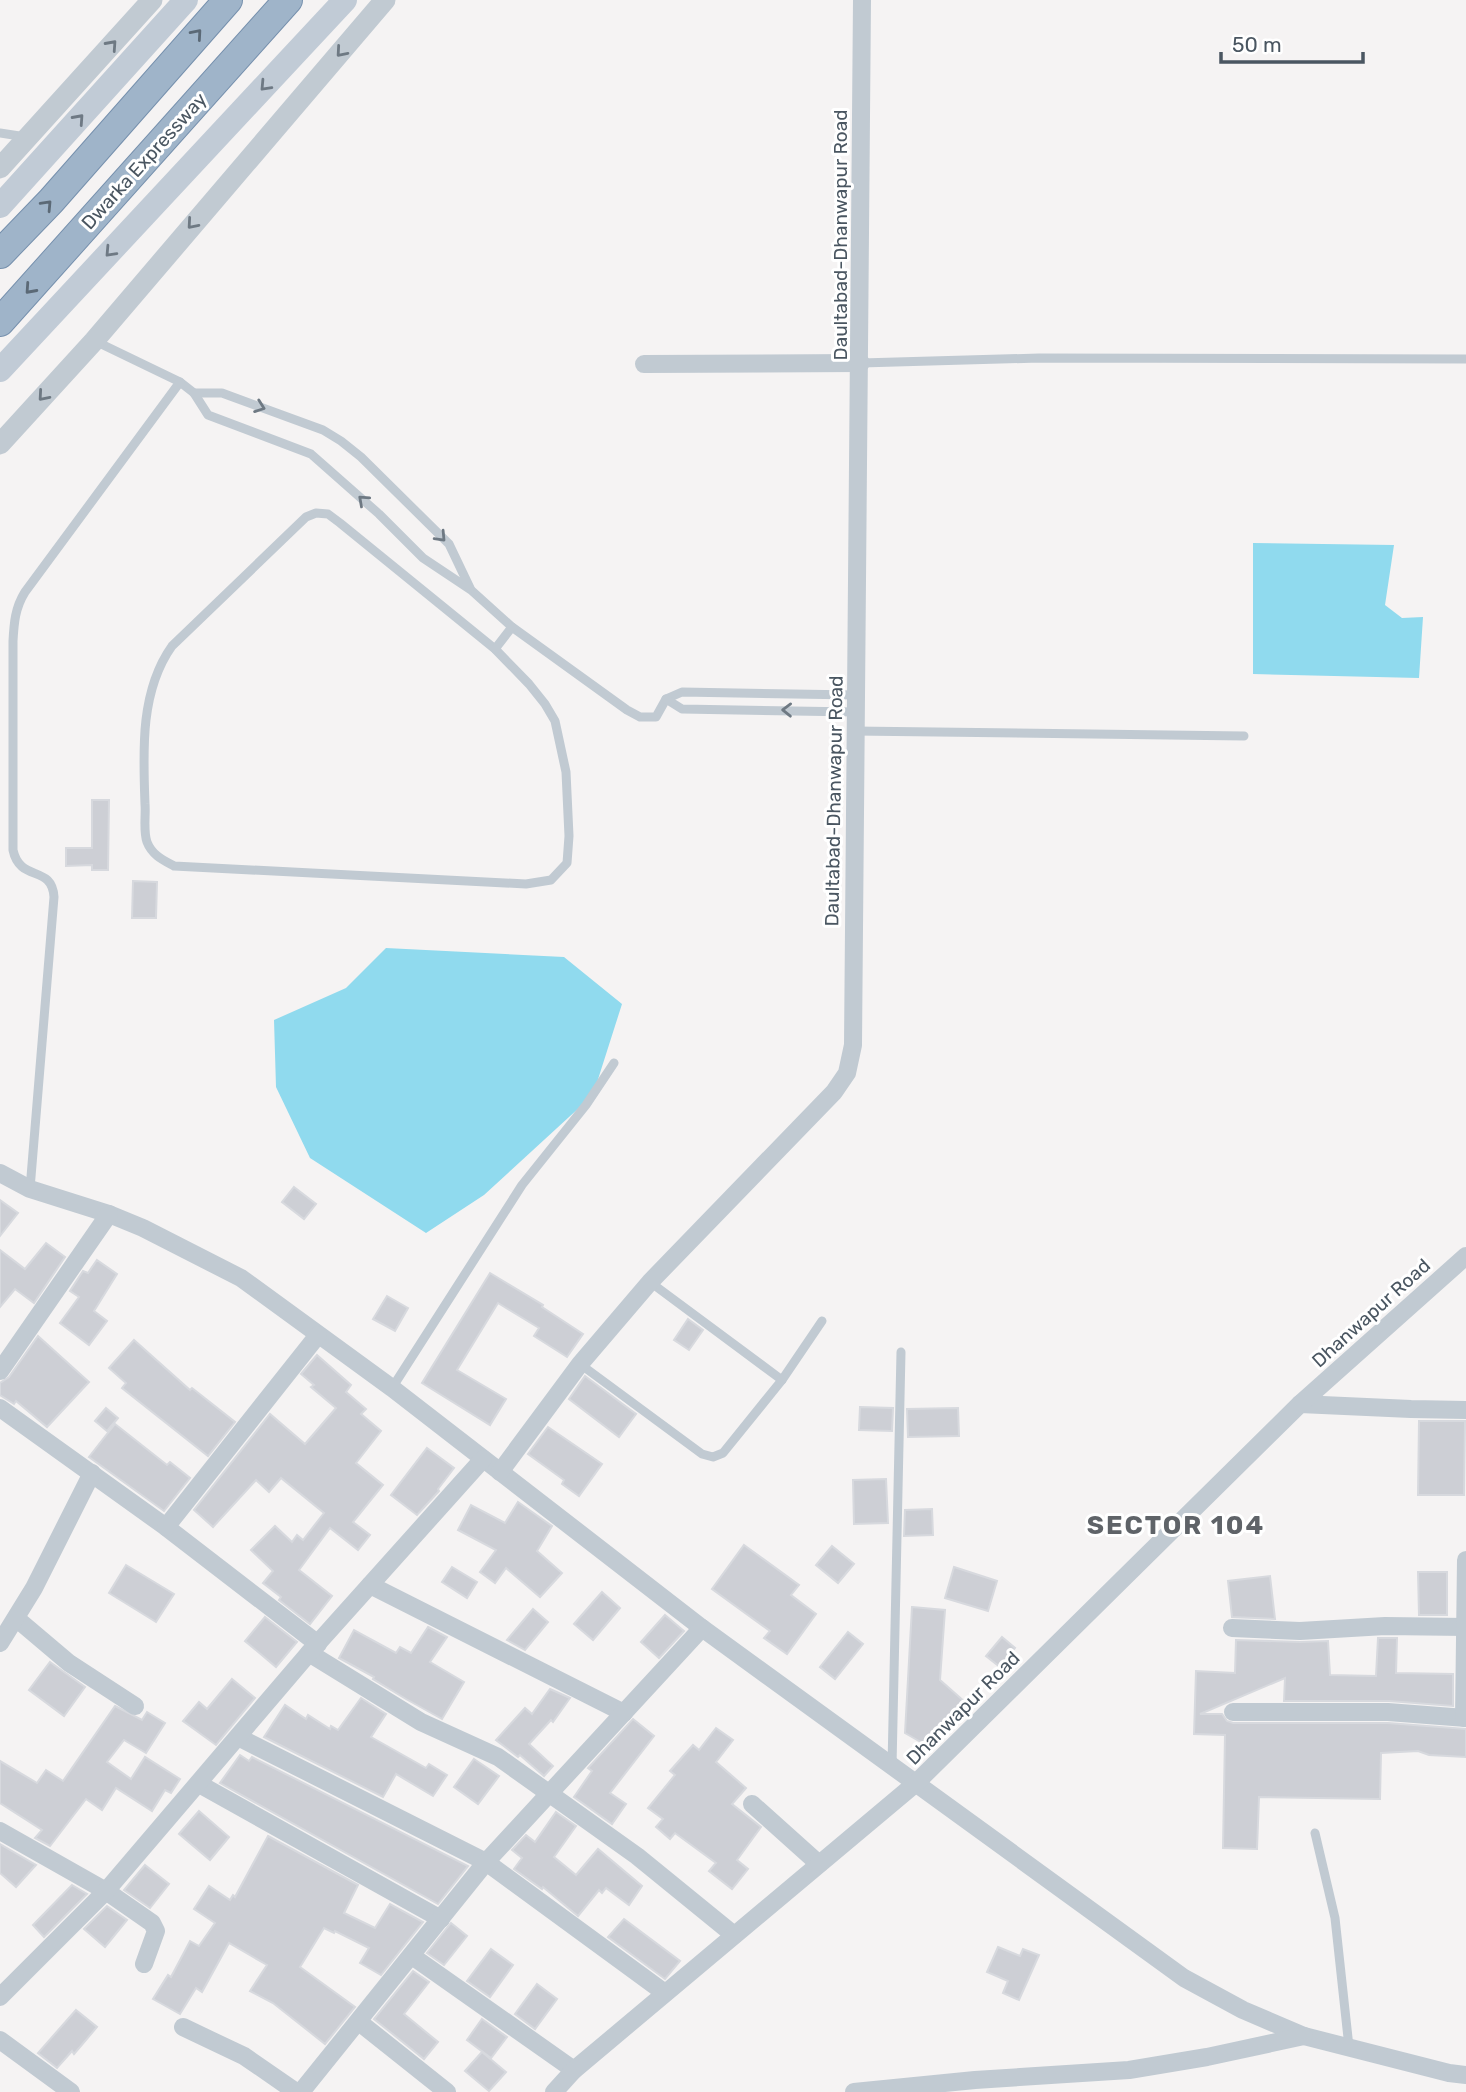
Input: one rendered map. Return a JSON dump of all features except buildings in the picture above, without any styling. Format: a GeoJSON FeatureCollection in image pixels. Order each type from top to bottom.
{"type":"FeatureCollection","features":[{"type":"Feature","properties":{"kind":"highway"},"geometry":{"type":"LineString","coordinates":[[0,254],[228,0]]}},
{"type":"Feature","properties":{"kind":"highway","name":"Dwarka Expressway"},"geometry":{"type":"LineString","coordinates":[[0,322],[288,0]]}},
{"type":"Feature","properties":{"kind":"main road"},"geometry":{"type":"LineString","coordinates":[[0,206],[186,0]]}},
{"type":"Feature","properties":{"kind":"main road"},"geometry":{"type":"LineString","coordinates":[[0,370],[345,0]]}},
{"type":"Feature","properties":{"kind":"street"},"geometry":{"type":"LineString","coordinates":[[0,168],[152,0]]}},
{"type":"Feature","properties":{"kind":"street"},"geometry":{"type":"LineString","coordinates":[[0,444],[94,341],[385,0]]}},
{"type":"Feature","properties":{"kind":"street","name":"Daultabad-Dhanwapur Road"},"geometry":{"type":"LineString","coordinates":[[500,1472],[580,1364],[650,1282],[834,1092],[847,1073],[853,1045],[854,731],[861,363],[862,0]]}},
{"type":"Feature","properties":{"kind":"street"},"geometry":{"type":"LineString","coordinates":[[644,364],[861,363]]}},
{"type":"Feature","properties":{"kind":"street"},"geometry":{"type":"LineString","coordinates":[[0,1173],[30,1189],[144,1228],[241,1278],[392,1388],[702,1628],[916,1783],[574,2070],[554,2092]]}},
{"type":"Feature","properties":{"kind":"street"},"geometry":{"type":"LineString","coordinates":[[0,1371],[109,1214]]}},
{"type":"Feature","properties":{"kind":"street","name":"Dhanwapur Road"},"geometry":{"type":"LineString","coordinates":[[1466,1256],[1300,1404],[916,1783],[1184,1978],[1243,2010],[1304,2036],[1466,2075]]}},
{"type":"Feature","properties":{"kind":"street"},"geometry":{"type":"LineString","coordinates":[[166,1527],[318,1335]]}},
{"type":"Feature","properties":{"kind":"street"},"geometry":{"type":"LineString","coordinates":[[1300,1404],[1466,1410]]}},
{"type":"Feature","properties":{"kind":"street"},"geometry":{"type":"LineString","coordinates":[[0,1408],[166,1527],[314,1648],[409,1715],[498,1757],[638,1856],[734,1935]]}},
{"type":"Feature","properties":{"kind":"street"},"geometry":{"type":"LineString","coordinates":[[0,1997],[106,1891],[314,1648],[482,1459]]}},
{"type":"Feature","properties":{"kind":"street"},"geometry":{"type":"LineString","coordinates":[[0,1643],[17,1619],[92,1473]]}},
{"type":"Feature","properties":{"kind":"street"},"geometry":{"type":"LineString","coordinates":[[1233,1712],[1329,1711],[1465,1718],[1466,1560]]}},
{"type":"Feature","properties":{"kind":"street"},"geometry":{"type":"LineString","coordinates":[[370,1585],[624,1713]]}},
{"type":"Feature","properties":{"kind":"street"},"geometry":{"type":"LineString","coordinates":[[17,1619],[69,1663],[135,1706]]}},
{"type":"Feature","properties":{"kind":"street"},"geometry":{"type":"LineString","coordinates":[[1232,1628],[1300,1631],[1385,1626],[1466,1627]]}},
{"type":"Feature","properties":{"kind":"street"},"geometry":{"type":"LineString","coordinates":[[302,2092],[486,1862],[702,1628]]}},
{"type":"Feature","properties":{"kind":"street"},"geometry":{"type":"LineString","coordinates":[[238,1737],[486,1862],[665,1993]]}},
{"type":"Feature","properties":{"kind":"street"},"geometry":{"type":"LineString","coordinates":[[199,1784],[442,1919]]}},
{"type":"Feature","properties":{"kind":"street"},"geometry":{"type":"LineString","coordinates":[[752,1804],[819,1864]]}},
{"type":"Feature","properties":{"kind":"street"},"geometry":{"type":"LineString","coordinates":[[0,1830],[106,1891],[155,1926],[156,1931],[144,1964]]}},
{"type":"Feature","properties":{"kind":"street"},"geometry":{"type":"LineString","coordinates":[[412,1956],[574,2070]]}},
{"type":"Feature","properties":{"kind":"street"},"geometry":{"type":"LineString","coordinates":[[359,2022],[447,2092]]}},
{"type":"Feature","properties":{"kind":"street"},"geometry":{"type":"LineString","coordinates":[[183,2027],[244,2056],[296,2092]]}},
{"type":"Feature","properties":{"kind":"street"},"geometry":{"type":"LineString","coordinates":[[853,2092],[975,2080],[1129,2070],[1207,2057],[1304,2036]]}},
{"type":"Feature","properties":{"kind":"street"},"geometry":{"type":"LineString","coordinates":[[0,2040],[71,2092]]}},
{"type":"Feature","properties":{"kind":"lane"},"geometry":{"type":"LineString","coordinates":[[0,134],[27,138]]}},
{"type":"Feature","properties":{"kind":"lane"},"geometry":{"type":"LineString","coordinates":[[94,341],[180,382],[194,393],[208,415],[311,454],[379,514],[423,558],[471,590],[512,627],[640,717],[656,717],[666,699],[682,692],[856,703]]}},
{"type":"Feature","properties":{"kind":"lane"},"geometry":{"type":"LineString","coordinates":[[861,363],[1052,358],[1466,359]]}},
{"type":"Feature","properties":{"kind":"lane"},"geometry":{"type":"LineString","coordinates":[[30,1189],[53,930],[54,887],[49,880],[22,868],[15,861],[13,850],[15,616],[24,592],[180,382]]}},
{"type":"Feature","properties":{"kind":"lane"},"geometry":{"type":"LineString","coordinates":[[194,393],[222,393],[323,430],[341,441],[361,457],[449,544],[471,590]]}},
{"type":"Feature","properties":{"kind":"lane"},"geometry":{"type":"LineString","coordinates":[[316,513],[328,514],[495,649],[529,684],[555,721],[566,772],[569,836],[566,863],[551,880],[526,884],[174,866],[156,857],[146,841],[145,726],[154,681],[161,663],[172,646],[306,517],[316,513]]}},
{"type":"Feature","properties":{"kind":"lane"},"geometry":{"type":"LineString","coordinates":[[495,649],[512,627]]}},
{"type":"Feature","properties":{"kind":"lane"},"geometry":{"type":"LineString","coordinates":[[666,699],[682,709],[856,703]]}},
{"type":"Feature","properties":{"kind":"lane"},"geometry":{"type":"LineString","coordinates":[[854,731],[1244,736]]}},
{"type":"Feature","properties":{"kind":"lane"},"geometry":{"type":"LineString","coordinates":[[392,1388],[522,1185],[586,1105],[614,1063]]}},
{"type":"Feature","properties":{"kind":"lane"},"geometry":{"type":"LineString","coordinates":[[650,1282],[782,1380]]}},
{"type":"Feature","properties":{"kind":"lane"},"geometry":{"type":"LineString","coordinates":[[580,1364],[671,1434],[702,1454],[713,1457],[723,1453],[782,1380],[822,1321]]}},
{"type":"Feature","properties":{"kind":"lane"},"geometry":{"type":"LineString","coordinates":[[892,1766],[901,1352]]}},
{"type":"Feature","properties":{"kind":"lane"},"geometry":{"type":"LineString","coordinates":[[1315,1833],[1335,1918],[1349,2047]]}},
{"type":"Feature","properties":{"kind":"water"},"geometry":{"type":"Polygon","coordinates":[[[1253,543],[1394,545],[1385,605],[1402,618],[1423,617],[1419,678],[1253,674],[1253,543]]]}},
{"type":"Feature","properties":{"kind":"water"},"geometry":{"type":"Polygon","coordinates":[[[386,948],[564,957],[622,1004],[593,1095],[484,1195],[426,1233],[310,1158],[276,1087],[274,1020],[346,988],[386,948]]]}},
{"type":"Feature","properties":{"kind":"district","name":"SECTOR 104"},"geometry":{"type":"Point","coordinates":[1176,1525]}}]}
